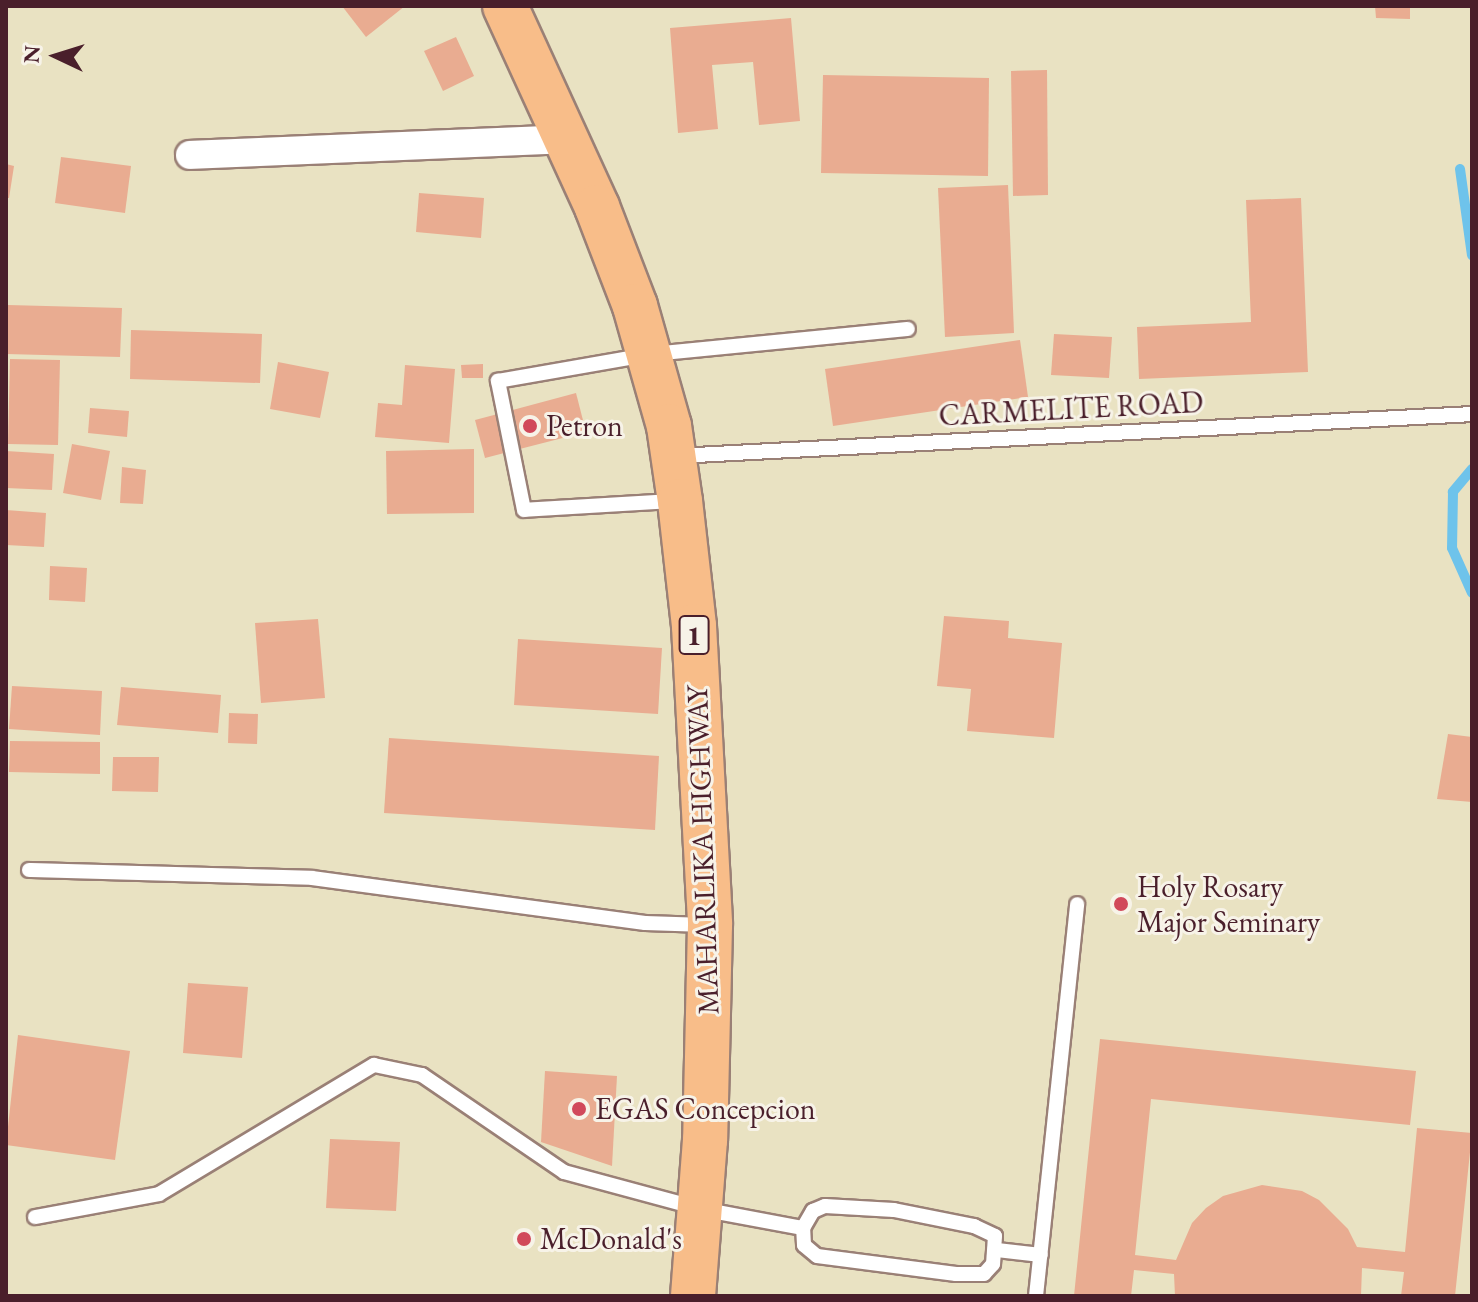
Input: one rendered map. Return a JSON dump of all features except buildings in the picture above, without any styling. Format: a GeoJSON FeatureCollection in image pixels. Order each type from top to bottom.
{"type":"FeatureCollection","features":[{"type":"Feature","properties":{"kind":"main road","name":"MAHARLIKA HIGHWAY"},"geometry":{"type":"LineString","coordinates":[[505,6],[568,139],[652,354],[680,501],[694,626],[710,925],[701,1209],[693,1296]]}},
{"type":"Feature","properties":{"kind":"street"},"geometry":{"type":"LineString","coordinates":[[190,155],[568,139]]}},
{"type":"Feature","properties":{"kind":"lane"},"geometry":{"type":"LineString","coordinates":[[680,501],[524,510],[498,381],[652,354],[908,329]]}},
{"type":"Feature","properties":{"kind":"lane","name":"CARMELITE ROAD"},"geometry":{"type":"LineString","coordinates":[[673,456],[1472,414]]}},
{"type":"Feature","properties":{"kind":"lane"},"geometry":{"type":"LineString","coordinates":[[29,870],[312,878],[645,923],[710,925]]}},
{"type":"Feature","properties":{"kind":"lane"},"geometry":{"type":"LineString","coordinates":[[1036,1296],[1077,904]]}},
{"type":"Feature","properties":{"kind":"lane"},"geometry":{"type":"LineString","coordinates":[[35,1217],[159,1194],[374,1065],[422,1075],[564,1172],[701,1209],[803,1228]]}},
{"type":"Feature","properties":{"kind":"lane"},"geometry":{"type":"LineString","coordinates":[[825,1206],[866,1206],[974,1226],[995,1236],[997,1250],[984,1274],[874,1266],[817,1256],[804,1245],[803,1228],[813,1211],[825,1206]]}},
{"type":"Feature","properties":{"kind":"lane"},"geometry":{"type":"LineString","coordinates":[[997,1250],[1041,1255]]}},
{"type":"Feature","properties":{"kind":"waterway"},"geometry":{"type":"LineString","coordinates":[[1460,169],[1472,255]]}},
{"type":"Feature","properties":{"kind":"waterway"},"geometry":{"type":"LineString","coordinates":[[1472,469],[1453,492],[1452,548],[1472,593]]}},
{"type":"Feature","properties":{"kind":"place","name":"Petron"},"geometry":{"type":"Point","coordinates":[530,426]}},
{"type":"Feature","properties":{"kind":"place","name":"Holy Rosary Major Seminary"},"geometry":{"type":"Point","coordinates":[1121,904]}},
{"type":"Feature","properties":{"kind":"place","name":"EGAS Concepcion"},"geometry":{"type":"Point","coordinates":[579,1109]}},
{"type":"Feature","properties":{"kind":"place","name":"McDonald's"},"geometry":{"type":"Point","coordinates":[524,1239]}}]}
